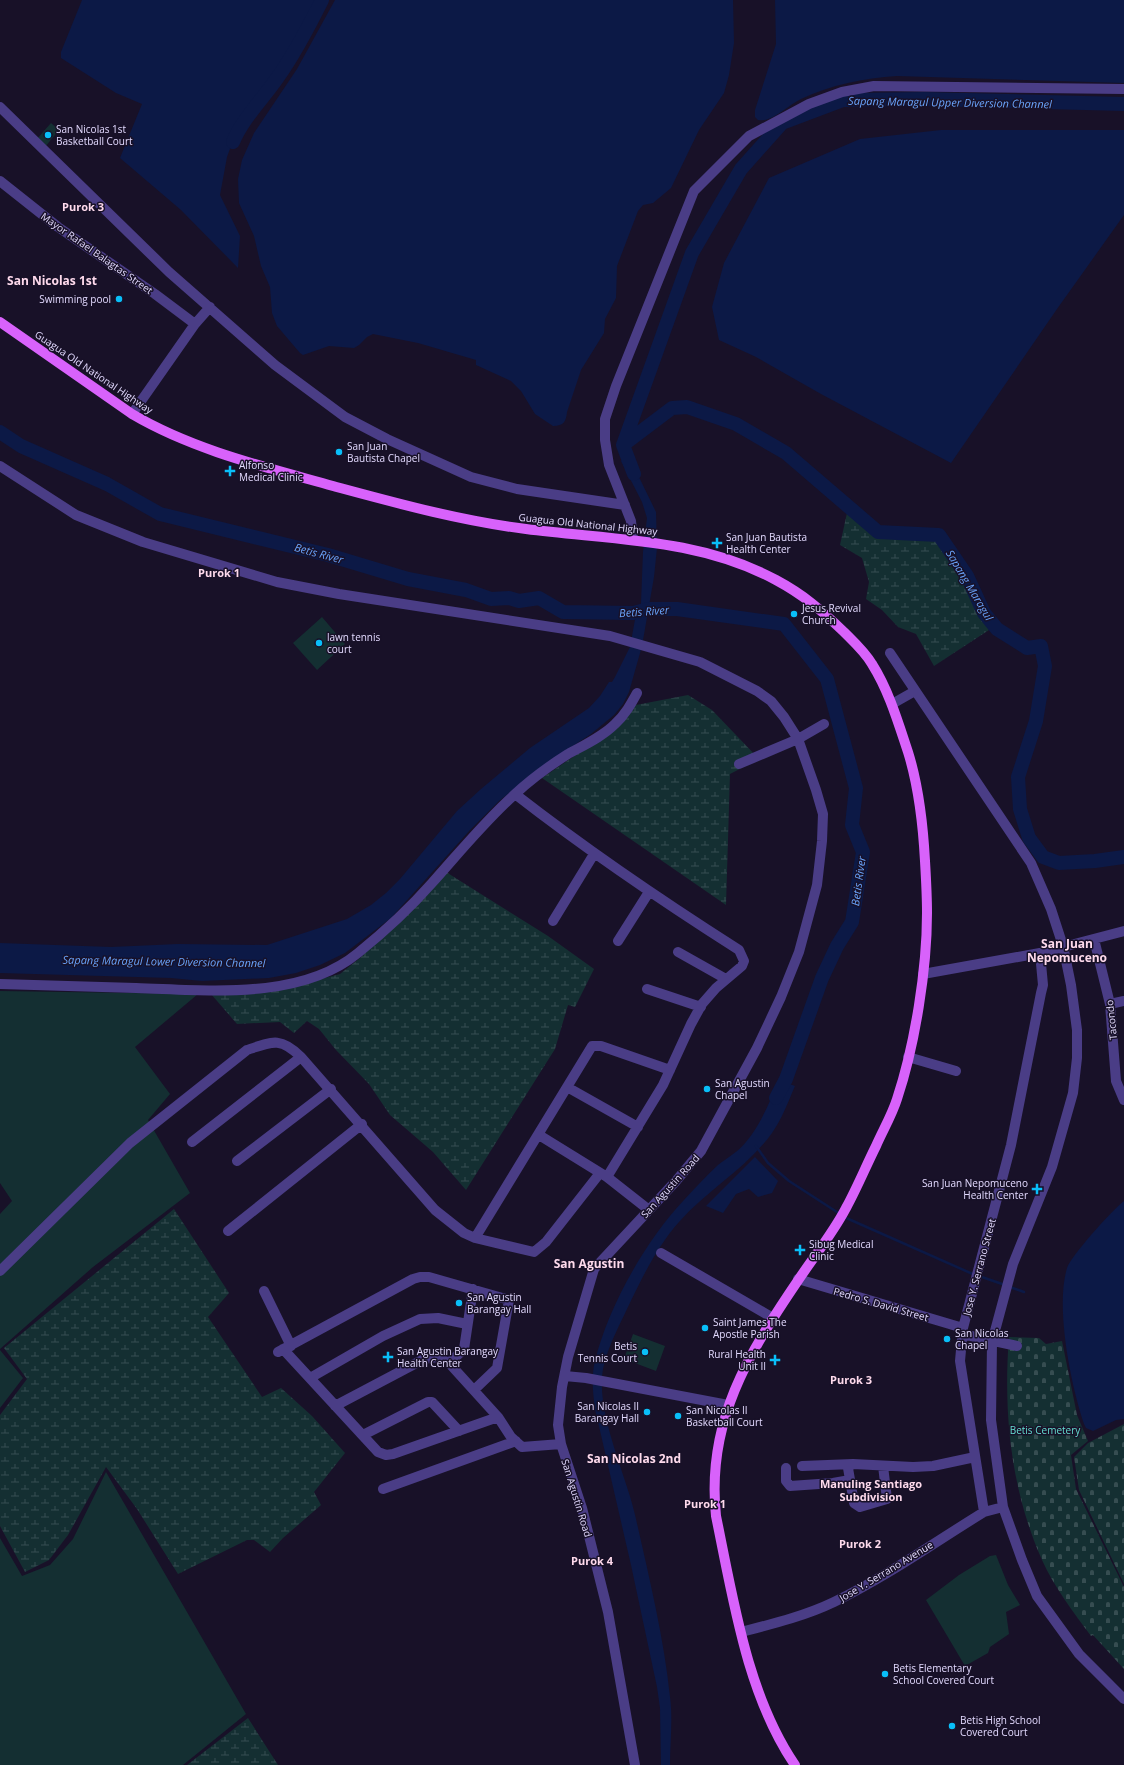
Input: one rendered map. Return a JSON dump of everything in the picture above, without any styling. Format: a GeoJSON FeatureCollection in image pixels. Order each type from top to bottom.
{"type":"FeatureCollection","features":[{"type":"Feature","properties":{"kind":"main road","name":"Guagua Old National Highway"},"geometry":{"type":"LineString","coordinates":[[0,322],[132,414],[155,427],[211,450],[361,494],[487,524],[530,530],[636,540],[720,556],[746,565],[779,582],[813,603],[864,651],[873,665],[892,704],[915,774],[923,832],[927,913],[923,974],[908,1057],[896,1101],[846,1208],[834,1228],[798,1279],[757,1344],[728,1405],[719,1439],[715,1465],[714,1499],[722,1547],[741,1632],[769,1721],[795,1765]]}},
{"type":"Feature","properties":{"kind":"street"},"geometry":{"type":"LineString","coordinates":[[636,540],[631,521],[609,466],[605,440],[605,419],[616,386],[694,191],[749,136],[809,104],[842,92],[874,86],[1124,89]]}},
{"type":"Feature","properties":{"kind":"street"},"geometry":{"type":"LineString","coordinates":[[1,112],[169,272],[275,365],[306,390],[344,417],[387,439],[470,476],[517,489],[625,505]]}},
{"type":"Feature","properties":{"kind":"street","name":"Mayor Rafael Balagtas Street"},"geometry":{"type":"LineString","coordinates":[[0,181],[58,227],[155,294],[195,324]]}},
{"type":"Feature","properties":{"kind":"street"},"geometry":{"type":"LineString","coordinates":[[132,414],[195,324],[210,307]]}},
{"type":"Feature","properties":{"kind":"street","name":"San Agustin Road"},"geometry":{"type":"LineString","coordinates":[[0,466],[76,515],[143,542],[277,582],[339,594],[404,603],[626,640],[700,662],[736,678],[771,701],[784,717],[798,739],[823,814],[822,841],[817,885],[799,952],[781,997],[757,1048],[701,1151],[594,1270],[565,1376],[559,1408],[558,1425],[561,1444],[582,1508],[608,1612],[635,1765]]}},
{"type":"Feature","properties":{"kind":"street"},"geometry":{"type":"LineString","coordinates":[[890,653],[1031,863],[1047,898],[1063,946],[1071,985],[1077,1030],[1077,1058],[1073,1092],[1052,1167],[1013,1264],[992,1342],[991,1420],[1003,1507],[1022,1560],[1038,1596],[1079,1654],[1124,1700]]}},
{"type":"Feature","properties":{"kind":"street"},"geometry":{"type":"LineString","coordinates":[[892,704],[915,691]]}},
{"type":"Feature","properties":{"kind":"street"},"geometry":{"type":"LineString","coordinates":[[0,984],[234,990],[276,987],[318,976],[338,967],[358,954],[399,916],[431,884],[472,837],[515,794],[542,772],[594,740],[615,724],[627,711],[637,693]]}},
{"type":"Feature","properties":{"kind":"street"},"geometry":{"type":"LineString","coordinates":[[739,764],[798,739],[824,724]]}},
{"type":"Feature","properties":{"kind":"street"},"geometry":{"type":"LineString","coordinates":[[0,1271],[130,1143],[247,1050],[268,1043],[288,1045],[302,1057],[362,1124],[435,1210],[464,1233],[474,1238],[534,1252],[546,1242],[604,1175],[638,1127],[670,1070],[701,1007],[726,979],[742,966],[744,961],[739,950],[649,892],[594,854],[515,794]]}},
{"type":"Feature","properties":{"kind":"street"},"geometry":{"type":"LineString","coordinates":[[553,921],[594,854]]}},
{"type":"Feature","properties":{"kind":"street"},"geometry":{"type":"LineString","coordinates":[[618,941],[649,892]]}},
{"type":"Feature","properties":{"kind":"street"},"geometry":{"type":"LineString","coordinates":[[923,974],[1040,953],[1124,931]]}},
{"type":"Feature","properties":{"kind":"street","name":"Tacondo"},"geometry":{"type":"LineString","coordinates":[[1094,939],[1110,1004],[1114,1073],[1118,1088],[1124,1100]]}},
{"type":"Feature","properties":{"kind":"street"},"geometry":{"type":"LineString","coordinates":[[678,952],[726,979]]}},
{"type":"Feature","properties":{"kind":"street","name":"Jose Y. Serrano Street"},"geometry":{"type":"LineString","coordinates":[[984,1512],[960,1361],[962,1331],[1011,1145],[1043,985],[1040,953]]}},
{"type":"Feature","properties":{"kind":"street"},"geometry":{"type":"LineString","coordinates":[[647,989],[701,1007]]}},
{"type":"Feature","properties":{"kind":"street"},"geometry":{"type":"LineString","coordinates":[[1110,1004],[1124,1001]]}},
{"type":"Feature","properties":{"kind":"street"},"geometry":{"type":"LineString","coordinates":[[474,1238],[539,1135],[592,1046],[596,1045],[670,1070]]}},
{"type":"Feature","properties":{"kind":"street"},"geometry":{"type":"LineString","coordinates":[[192,1142],[302,1057]]}},
{"type":"Feature","properties":{"kind":"street"},"geometry":{"type":"LineString","coordinates":[[908,1057],[956,1071]]}},
{"type":"Feature","properties":{"kind":"street"},"geometry":{"type":"LineString","coordinates":[[567,1088],[638,1127]]}},
{"type":"Feature","properties":{"kind":"street"},"geometry":{"type":"LineString","coordinates":[[237,1162],[331,1089]]}},
{"type":"Feature","properties":{"kind":"street"},"geometry":{"type":"LineString","coordinates":[[228,1231],[362,1124]]}},
{"type":"Feature","properties":{"kind":"street"},"geometry":{"type":"LineString","coordinates":[[539,1135],[604,1175],[649,1210]]}},
{"type":"Feature","properties":{"kind":"street"},"geometry":{"type":"LineString","coordinates":[[661,1253],[773,1318]]}},
{"type":"Feature","properties":{"kind":"street"},"geometry":{"type":"LineString","coordinates":[[284,1349],[413,1279],[429,1277],[509,1300],[497,1368],[474,1390]]}},
{"type":"Feature","properties":{"kind":"street","name":"Pedro S. David Street"},"geometry":{"type":"LineString","coordinates":[[798,1279],[992,1342],[1017,1346]]}},
{"type":"Feature","properties":{"kind":"street"},"geometry":{"type":"LineString","coordinates":[[449,1363],[464,1349],[472,1289]]}},
{"type":"Feature","properties":{"kind":"street"},"geometry":{"type":"LineString","coordinates":[[264,1291],[284,1349],[378,1452],[386,1455],[498,1417]]}},
{"type":"Feature","properties":{"kind":"street"},"geometry":{"type":"LineString","coordinates":[[310,1378],[383,1336],[420,1318],[438,1318],[467,1324]]}},
{"type":"Feature","properties":{"kind":"street"},"geometry":{"type":"LineString","coordinates":[[335,1406],[424,1359],[437,1357],[449,1363],[498,1417],[506,1431],[522,1447],[561,1444]]}},
{"type":"Feature","properties":{"kind":"street"},"geometry":{"type":"LineString","coordinates":[[565,1376],[603,1381],[728,1405]]}},
{"type":"Feature","properties":{"kind":"street"},"geometry":{"type":"LineString","coordinates":[[363,1435],[428,1402],[432,1402],[458,1431]]}},
{"type":"Feature","properties":{"kind":"street"},"geometry":{"type":"LineString","coordinates":[[383,1489],[516,1441]]}},
{"type":"Feature","properties":{"kind":"street"},"geometry":{"type":"LineString","coordinates":[[802,1466],[850,1466],[853,1464],[882,1466],[933,1466],[975,1457]]}},
{"type":"Feature","properties":{"kind":"street"},"geometry":{"type":"LineString","coordinates":[[850,1466],[848,1468],[854,1503],[860,1507],[885,1502],[888,1496],[882,1466]]}},
{"type":"Feature","properties":{"kind":"street"},"geometry":{"type":"LineString","coordinates":[[786,1468],[786,1481],[790,1486],[833,1483],[850,1480]]}},
{"type":"Feature","properties":{"kind":"street","name":"Jose Y. Serrano Avenue"},"geometry":{"type":"LineString","coordinates":[[741,1632],[788,1618],[833,1602],[881,1576],[984,1512],[1003,1507]]}},
{"type":"Feature","properties":{"kind":"green space","name":"San Nicolas 1st Basketball Court"},"geometry":{"type":"Polygon","coordinates":[[[51,123],[59,130],[45,147],[36,140],[51,123]]]}},
{"type":"Feature","properties":{"kind":"green space"},"geometry":{"type":"Polygon","coordinates":[[[847,513],[878,534],[938,538],[964,576],[989,630],[934,666],[916,634],[898,627],[882,610],[866,599],[869,582],[862,558],[840,545],[847,513]]]}},
{"type":"Feature","properties":{"kind":"green space","name":"lawn tennis court"},"geometry":{"type":"Polygon","coordinates":[[[322,617],[345,644],[317,670],[293,643],[322,617]]]}},
{"type":"Feature","properties":{"kind":"green space"},"geometry":{"type":"Polygon","coordinates":[[[688,695],[712,710],[759,759],[730,774],[726,905],[542,778],[617,727],[636,705],[688,695]]]}},
{"type":"Feature","properties":{"kind":"green space"},"geometry":{"type":"Polygon","coordinates":[[[446,872],[548,936],[594,969],[575,1007],[568,1005],[555,1049],[466,1190],[433,1152],[390,1115],[369,1084],[336,1050],[319,1029],[307,1021],[294,1033],[280,1022],[237,1024],[211,994],[276,991],[340,974],[360,958],[446,872]]]}},
{"type":"Feature","properties":{"kind":"green space"},"geometry":{"type":"Polygon","coordinates":[[[0,991],[198,994],[135,1047],[170,1094],[148,1120],[190,1193],[93,1267],[0,1349],[0,1214],[12,1201],[0,1183],[0,991]]]}},
{"type":"Feature","properties":{"kind":"green space"},"geometry":{"type":"Polygon","coordinates":[[[174,1209],[229,1293],[208,1317],[262,1397],[281,1388],[312,1416],[345,1453],[314,1492],[321,1505],[283,1538],[270,1552],[254,1540],[247,1540],[178,1574],[137,1509],[106,1467],[68,1535],[49,1560],[25,1572],[0,1526],[0,1415],[27,1379],[4,1348],[174,1209]]]}},
{"type":"Feature","properties":{"kind":"green space","name":"Betis Tennis Court"},"geometry":{"type":"Polygon","coordinates":[[[633,1334],[665,1346],[656,1371],[624,1359],[633,1334]]]}},
{"type":"Feature","properties":{"kind":"green space","name":"Betis Cemetery"},"geometry":{"type":"Polygon","coordinates":[[[1009,1337],[1039,1338],[1046,1344],[1062,1341],[1077,1415],[1088,1441],[1071,1455],[1076,1489],[1124,1587],[1124,1669],[1093,1635],[1091,1636],[1065,1600],[1052,1580],[1031,1533],[1016,1479],[1012,1451],[1007,1394],[1009,1337]]]}},
{"type":"Feature","properties":{"kind":"green space"},"geometry":{"type":"Polygon","coordinates":[[[0,1350],[23,1378],[0,1408],[0,1350]]]}},
{"type":"Feature","properties":{"kind":"green space"},"geometry":{"type":"Polygon","coordinates":[[[1124,1424],[1124,1584],[1079,1490],[1074,1457],[1088,1443],[1124,1424]]]}},
{"type":"Feature","properties":{"kind":"green space"},"geometry":{"type":"Polygon","coordinates":[[[106,1472],[246,1714],[183,1765],[0,1765],[0,1538],[22,1576],[50,1565],[73,1539],[106,1472]]]}},
{"type":"Feature","properties":{"kind":"green space"},"geometry":{"type":"Polygon","coordinates":[[[996,1555],[1008,1585],[1020,1605],[1006,1612],[1009,1634],[990,1647],[988,1653],[965,1666],[926,1600],[959,1575],[990,1556],[996,1555]]]}},
{"type":"Feature","properties":{"kind":"green space"},"geometry":{"type":"Polygon","coordinates":[[[248,1718],[278,1765],[187,1765],[248,1718]]]}},
{"type":"Feature","properties":{"kind":"water"},"geometry":{"type":"Polygon","coordinates":[[[82,0],[320,0],[291,54],[258,102],[238,127],[227,157],[220,195],[240,236],[238,268],[181,210],[120,158],[142,104],[116,93],[61,58],[61,52],[82,0]]]}},
{"type":"Feature","properties":{"kind":"water"},"geometry":{"type":"Polygon","coordinates":[[[335,0],[733,0],[734,43],[729,75],[724,93],[699,130],[671,188],[653,203],[643,205],[638,211],[617,266],[616,298],[605,319],[604,333],[581,370],[566,418],[562,424],[553,426],[535,414],[521,391],[511,381],[476,365],[476,360],[418,343],[373,334],[354,348],[329,346],[303,355],[277,326],[272,313],[270,287],[261,266],[254,236],[239,203],[238,179],[242,160],[254,133],[297,69],[335,0]]]}},
{"type":"Feature","properties":{"kind":"water"},"geometry":{"type":"Polygon","coordinates":[[[775,0],[1124,0],[1124,83],[897,76],[885,77],[860,80],[812,94],[801,99],[769,119],[758,120],[755,117],[755,110],[776,44],[775,0]]]}},
{"type":"Feature","properties":{"kind":"water"},"geometry":{"type":"Polygon","coordinates":[[[941,130],[1124,130],[1124,215],[951,463],[821,394],[756,357],[719,340],[712,307],[724,263],[769,178],[860,139],[941,130]]]}},
{"type":"Feature","properties":{"kind":"water"},"geometry":{"type":"Polygon","coordinates":[[[632,453],[637,473],[656,512],[657,548],[654,577],[642,646],[629,692],[623,704],[614,715],[591,734],[544,765],[499,801],[470,830],[391,918],[345,953],[320,965],[296,973],[269,978],[202,981],[171,978],[0,973],[0,943],[111,947],[178,944],[267,945],[347,919],[371,905],[386,893],[400,879],[457,811],[530,748],[589,708],[600,696],[609,682],[612,682],[615,677],[630,647],[636,614],[641,603],[643,552],[647,518],[642,502],[621,461],[632,453]]]}},
{"type":"Feature","properties":{"kind":"water"},"geometry":{"type":"Polygon","coordinates":[[[779,1080],[795,1086],[776,1128],[751,1157],[690,1210],[663,1242],[633,1297],[609,1348],[605,1361],[602,1379],[606,1419],[632,1501],[656,1608],[664,1652],[671,1705],[671,1731],[670,1765],[661,1765],[660,1708],[657,1687],[595,1409],[593,1373],[595,1361],[601,1340],[619,1297],[630,1275],[656,1234],[670,1216],[705,1178],[746,1142],[761,1120],[779,1080]]]}},
{"type":"Feature","properties":{"kind":"water"},"geometry":{"type":"Polygon","coordinates":[[[755,1157],[778,1181],[772,1193],[758,1197],[749,1189],[736,1194],[723,1213],[706,1206],[755,1157]]]}},
{"type":"Feature","properties":{"kind":"water"},"geometry":{"type":"Polygon","coordinates":[[[1124,1201],[1124,1419],[1116,1420],[1093,1431],[1086,1428],[1084,1424],[1074,1389],[1066,1346],[1063,1304],[1064,1285],[1067,1268],[1070,1262],[1102,1223],[1124,1201]]]}},
{"type":"Feature","properties":{"kind":"waterway"},"geometry":{"type":"LineString","coordinates":[[233,142],[242,125],[284,68],[322,0]]}},
{"type":"Feature","properties":{"kind":"waterway","name":"Sapang Maragul Upper Diversion Channel"},"geometry":{"type":"LineString","coordinates":[[623,445],[692,253],[741,169],[782,123],[843,100],[925,99],[1124,104]]}},
{"type":"Feature","properties":{"kind":"waterway","name":"Sapang Maragul"},"geometry":{"type":"LineString","coordinates":[[623,445],[672,408],[687,407],[736,424],[786,453],[878,532],[939,535],[967,576],[984,613],[997,629],[1027,648],[1041,646],[1045,666],[1036,721],[1018,777],[1020,809],[1029,838],[1043,857],[1059,863],[1095,861],[1124,857]]}},
{"type":"Feature","properties":{"kind":"waterway","name":"Betis River"},"geometry":{"type":"LineString","coordinates":[[0,432],[21,446],[107,484],[160,514],[328,555],[408,579],[466,590],[491,599],[509,598],[519,601],[539,598],[563,612],[633,613],[649,609],[677,609],[784,624],[827,679],[856,788],[852,825],[863,852],[852,922],[837,946],[822,978],[786,1079],[776,1098]]}},
{"type":"Feature","properties":{"kind":"waterway","name":"Sapang Maragul Lower Diversion Channel"},"geometry":{"type":"LineString","coordinates":[[623,445],[634,474]]}},
{"type":"Feature","properties":{"kind":"waterway"},"geometry":{"type":"LineString","coordinates":[[756,1146],[768,1163],[789,1181],[840,1214]]}},
{"type":"Feature","properties":{"kind":"waterway"},"geometry":{"type":"LineString","coordinates":[[844,1217],[975,1275]]}},
{"type":"Feature","properties":{"kind":"waterway"},"geometry":{"type":"LineString","coordinates":[[979,1276],[1005,1285]]}},
{"type":"Feature","properties":{"kind":"waterway"},"geometry":{"type":"LineString","coordinates":[[1010,1287],[1024,1292]]}},
{"type":"Feature","properties":{"kind":"place","name":"San Nicolas 1st Basketball Court"},"geometry":{"type":"Point","coordinates":[48,135]}},
{"type":"Feature","properties":{"kind":"place","name":"Swimming pool"},"geometry":{"type":"Point","coordinates":[119,299]}},
{"type":"Feature","properties":{"kind":"place","name":"San Juan Bautista Chapel"},"geometry":{"type":"Point","coordinates":[339,452]}},
{"type":"Feature","properties":{"kind":"place","name":"Alfonso Medical Clinic"},"geometry":{"type":"Point","coordinates":[230,471]}},
{"type":"Feature","properties":{"kind":"place","name":"San Juan Bautista Health Center"},"geometry":{"type":"Point","coordinates":[717,543]}},
{"type":"Feature","properties":{"kind":"place","name":"Jesus Revival Church"},"geometry":{"type":"Point","coordinates":[794,614]}},
{"type":"Feature","properties":{"kind":"place","name":"lawn tennis court"},"geometry":{"type":"Point","coordinates":[319,643]}},
{"type":"Feature","properties":{"kind":"place","name":"San Agustin Chapel"},"geometry":{"type":"Point","coordinates":[707,1089]}},
{"type":"Feature","properties":{"kind":"place","name":"San Juan Nepomuceno Health Center"},"geometry":{"type":"Point","coordinates":[1037,1189]}},
{"type":"Feature","properties":{"kind":"place","name":"Sibug Medical Clinic"},"geometry":{"type":"Point","coordinates":[800,1250]}},
{"type":"Feature","properties":{"kind":"place","name":"San Agustin Barangay Hall"},"geometry":{"type":"Point","coordinates":[459,1303]}},
{"type":"Feature","properties":{"kind":"place","name":"Saint James The Apostle Parish"},"geometry":{"type":"Point","coordinates":[705,1328]}},
{"type":"Feature","properties":{"kind":"place","name":"San Nicolas Chapel"},"geometry":{"type":"Point","coordinates":[947,1339]}},
{"type":"Feature","properties":{"kind":"place","name":"Betis Tennis Court"},"geometry":{"type":"Point","coordinates":[645,1352]}},
{"type":"Feature","properties":{"kind":"place","name":"San Agustin Barangay Health Center"},"geometry":{"type":"Point","coordinates":[388,1357]}},
{"type":"Feature","properties":{"kind":"place","name":"Rural Health Unit II"},"geometry":{"type":"Point","coordinates":[775,1360]}},
{"type":"Feature","properties":{"kind":"place","name":"San Nicolas II Barangay Hall"},"geometry":{"type":"Point","coordinates":[647,1412]}},
{"type":"Feature","properties":{"kind":"place","name":"San Nicolas II Basketball Court"},"geometry":{"type":"Point","coordinates":[678,1416]}},
{"type":"Feature","properties":{"kind":"place","name":"Betis Elementary School Covered Court"},"geometry":{"type":"Point","coordinates":[885,1674]}},
{"type":"Feature","properties":{"kind":"place","name":"Betis High School Covered Court"},"geometry":{"type":"Point","coordinates":[952,1726]}},
{"type":"Feature","properties":{"kind":"district","name":"Purok 3"},"geometry":{"type":"Point","coordinates":[83,206]}},
{"type":"Feature","properties":{"kind":"district","name":"San Nicolas 1st"},"geometry":{"type":"Point","coordinates":[52,280]}},
{"type":"Feature","properties":{"kind":"district","name":"Purok 1"},"geometry":{"type":"Point","coordinates":[219,572]}},
{"type":"Feature","properties":{"kind":"district","name":"San Juan Nepomuceno"},"geometry":{"type":"Point","coordinates":[1067,950]}},
{"type":"Feature","properties":{"kind":"district","name":"San Agustin"},"geometry":{"type":"Point","coordinates":[589,1263]}},
{"type":"Feature","properties":{"kind":"district","name":"Purok 3"},"geometry":{"type":"Point","coordinates":[851,1379]}},
{"type":"Feature","properties":{"kind":"district","name":"San Nicolas 2nd"},"geometry":{"type":"Point","coordinates":[634,1458]}},
{"type":"Feature","properties":{"kind":"district","name":"Manuling Santiago Subdivision"},"geometry":{"type":"Point","coordinates":[871,1489]}},
{"type":"Feature","properties":{"kind":"district","name":"Purok 1"},"geometry":{"type":"Point","coordinates":[705,1503]}},
{"type":"Feature","properties":{"kind":"district","name":"Purok 2"},"geometry":{"type":"Point","coordinates":[860,1543]}},
{"type":"Feature","properties":{"kind":"district","name":"Purok 4"},"geometry":{"type":"Point","coordinates":[592,1560]}}]}
